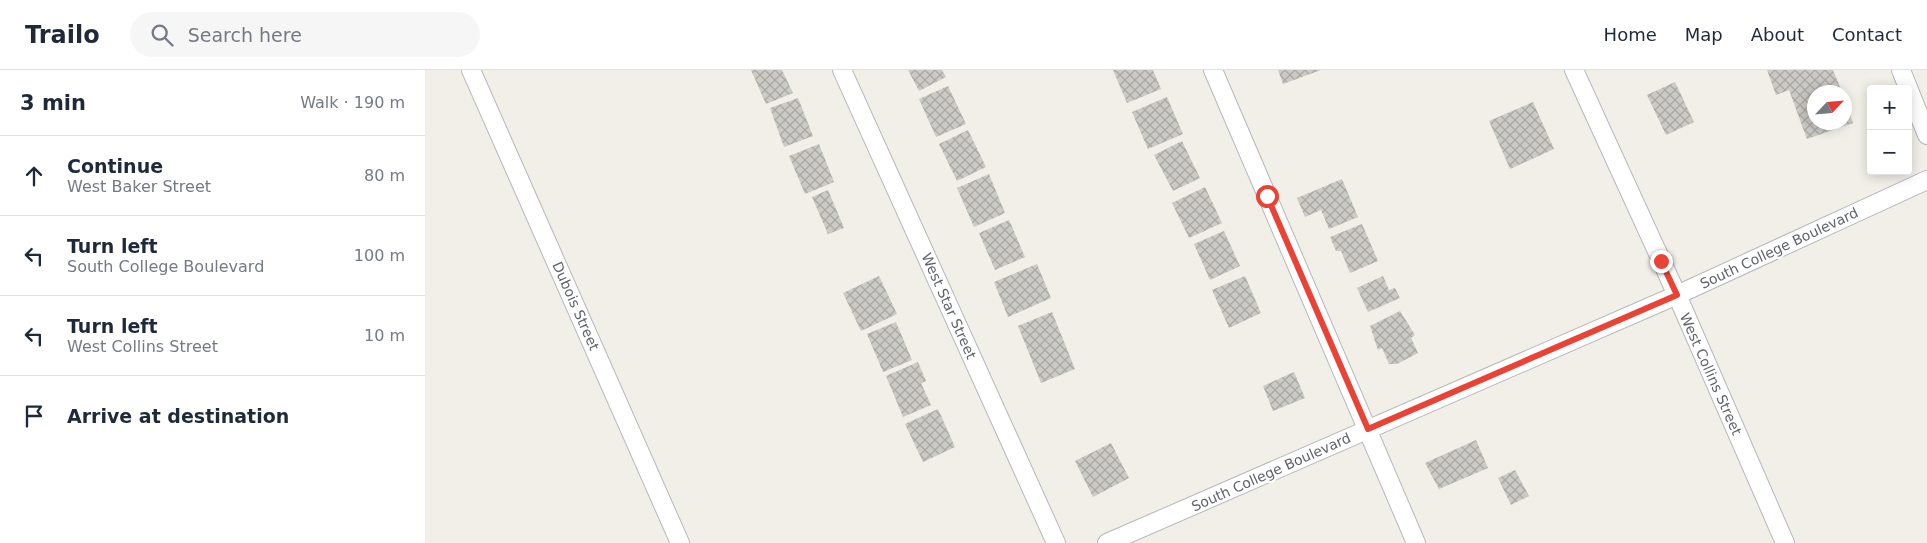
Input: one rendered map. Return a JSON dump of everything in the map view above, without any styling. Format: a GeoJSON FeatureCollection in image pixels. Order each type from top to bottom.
{"type":"FeatureCollection","features":[{"type":"Feature","properties":{"kind":"street","name":"Dubois Street"},"geometry":{"type":"LineString","coordinates":[[471,70],[680,543]]}},
{"type":"Feature","properties":{"kind":"street","name":"West Star Street"},"geometry":{"type":"LineString","coordinates":[[843,70],[1056,543]]}},
{"type":"Feature","properties":{"kind":"street"},"geometry":{"type":"LineString","coordinates":[[1213,70],[1417,543]]}},
{"type":"Feature","properties":{"kind":"street","name":"West Collins Street"},"geometry":{"type":"LineString","coordinates":[[1573,70],[1677,295],[1785,543]]}},
{"type":"Feature","properties":{"kind":"street"},"geometry":{"type":"LineString","coordinates":[[1901,70],[1927,135]]}},
{"type":"Feature","properties":{"kind":"street","name":"South College Boulevard"},"geometry":{"type":"LineString","coordinates":[[1107,543],[1677,295],[1927,180]]}},
{"type":"Feature","properties":{"kind":"building"},"geometry":{"type":"Polygon","coordinates":[[[751,70],[782,70],[793,93],[766,104],[751,70]]]}},
{"type":"Feature","properties":{"kind":"building"},"geometry":{"type":"Polygon","coordinates":[[[908,70],[942,70],[946,77],[919,91],[908,70]]]}},
{"type":"Feature","properties":{"kind":"building"},"geometry":{"type":"Polygon","coordinates":[[[1113,70],[1153,70],[1161,89],[1127,103],[1113,70]]]}},
{"type":"Feature","properties":{"kind":"building"},"geometry":{"type":"Polygon","coordinates":[[[1278,70],[1321,70],[1283,84],[1278,70]]]}},
{"type":"Feature","properties":{"kind":"building"},"geometry":{"type":"Polygon","coordinates":[[[1767,70],[1833,70],[1839,85],[1807,85],[1807,130],[1833,130],[1807,139],[1789,90],[1776,95],[1767,70]]]}},
{"type":"Feature","properties":{"kind":"building"},"geometry":{"type":"Polygon","coordinates":[[[1675,82],[1694,122],[1666,135],[1647,95],[1675,82]]]}},
{"type":"Feature","properties":{"kind":"building"},"geometry":{"type":"Polygon","coordinates":[[[948,86],[966,124],[936,137],[919,99],[948,86]]]}},
{"type":"Feature","properties":{"kind":"building"},"geometry":{"type":"Polygon","coordinates":[[[1167,97],[1183,134],[1148,149],[1132,112],[1167,97]]]}},
{"type":"Feature","properties":{"kind":"building"},"geometry":{"type":"Polygon","coordinates":[[[798,98],[813,136],[784,147],[770,108],[798,98]]]}},
{"type":"Feature","properties":{"kind":"building"},"geometry":{"type":"Polygon","coordinates":[[[1533,102],[1554,149],[1510,169],[1489,121],[1533,102]]]}},
{"type":"Feature","properties":{"kind":"building"},"geometry":{"type":"Polygon","coordinates":[[[968,130],[986,167],[957,181],[939,144],[968,130]]]}},
{"type":"Feature","properties":{"kind":"building"},"geometry":{"type":"Polygon","coordinates":[[[1182,141],[1200,178],[1173,191],[1154,155],[1182,141]]]}},
{"type":"Feature","properties":{"kind":"building"},"geometry":{"type":"Polygon","coordinates":[[[819,144],[834,182],[805,194],[789,156],[819,144]]]}},
{"type":"Feature","properties":{"kind":"building"},"geometry":{"type":"Polygon","coordinates":[[[989,174],[1005,213],[974,227],[957,188],[989,174]]]}},
{"type":"Feature","properties":{"kind":"building"},"geometry":{"type":"Polygon","coordinates":[[[1342,179],[1358,217],[1329,229],[1321,210],[1305,217],[1297,198],[1342,179]]]}},
{"type":"Feature","properties":{"kind":"building"},"geometry":{"type":"Polygon","coordinates":[[[1205,187],[1222,223],[1189,238],[1172,203],[1205,187]]]}},
{"type":"Feature","properties":{"kind":"building"},"geometry":{"type":"Polygon","coordinates":[[[828,190],[844,228],[828,234],[812,197],[828,190]]]}},
{"type":"Feature","properties":{"kind":"building"},"geometry":{"type":"Polygon","coordinates":[[[1009,220],[1025,257],[995,270],[979,233],[1009,220]]]}},
{"type":"Feature","properties":{"kind":"building"},"geometry":{"type":"Polygon","coordinates":[[[1362,224],[1378,261],[1350,273],[1341,251],[1336,251],[1330,237],[1362,224]]]}},
{"type":"Feature","properties":{"kind":"building"},"geometry":{"type":"Polygon","coordinates":[[[1224,231],[1240,266],[1210,280],[1194,244],[1224,231]]]}},
{"type":"Feature","properties":{"kind":"building"},"geometry":{"type":"Polygon","coordinates":[[[1037,264],[1051,298],[1008,317],[994,282],[1037,264]]]}},
{"type":"Feature","properties":{"kind":"building"},"geometry":{"type":"Polygon","coordinates":[[[879,276],[897,314],[861,331],[843,293],[879,276]]]}},
{"type":"Feature","properties":{"kind":"building"},"geometry":{"type":"Polygon","coordinates":[[[1245,276],[1261,313],[1229,328],[1212,290],[1245,276]]]}},
{"type":"Feature","properties":{"kind":"building"},"geometry":{"type":"Polygon","coordinates":[[[1383,276],[1389,290],[1395,288],[1400,298],[1368,312],[1357,288],[1383,276]]]}},
{"type":"Feature","properties":{"kind":"building"},"geometry":{"type":"Polygon","coordinates":[[[1400,311],[1415,335],[1411,338],[1418,353],[1397,364],[1389,364],[1382,348],[1378,350],[1370,326],[1400,311]]]}},
{"type":"Feature","properties":{"kind":"building"},"geometry":{"type":"Polygon","coordinates":[[[1052,312],[1075,369],[1041,383],[1018,326],[1052,312]]]}},
{"type":"Feature","properties":{"kind":"building"},"geometry":{"type":"Polygon","coordinates":[[[896,322],[912,360],[883,372],[867,334],[896,322]]]}},
{"type":"Feature","properties":{"kind":"building"},"geometry":{"type":"Polygon","coordinates":[[[918,362],[926,381],[921,383],[931,405],[903,417],[886,376],[918,362]]]}},
{"type":"Feature","properties":{"kind":"building"},"geometry":{"type":"Polygon","coordinates":[[[1294,372],[1305,398],[1273,411],[1263,386],[1294,372]]]}},
{"type":"Feature","properties":{"kind":"building"},"geometry":{"type":"Polygon","coordinates":[[[938,409],[955,447],[923,462],[905,424],[938,409]]]}},
{"type":"Feature","properties":{"kind":"building"},"geometry":{"type":"Polygon","coordinates":[[[1476,440],[1488,468],[1439,489],[1425,463],[1476,440]]]}},
{"type":"Feature","properties":{"kind":"building"},"geometry":{"type":"Polygon","coordinates":[[[1111,443],[1129,478],[1093,497],[1075,461],[1111,443]]]}},
{"type":"Feature","properties":{"kind":"building"},"geometry":{"type":"Polygon","coordinates":[[[1515,470],[1529,496],[1511,505],[1498,478],[1515,470]]]}},
{"type":"Feature","properties":{"kind":"route"},"geometry":{"type":"LineString","coordinates":[[1267,196],[1368,429],[1677,295],[1661,261]]}}]}
